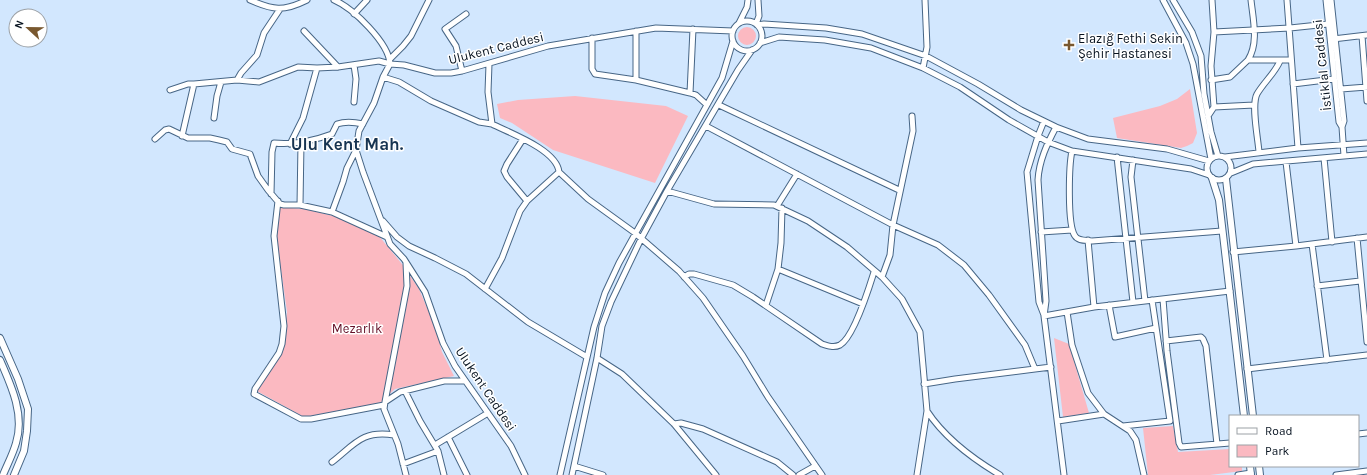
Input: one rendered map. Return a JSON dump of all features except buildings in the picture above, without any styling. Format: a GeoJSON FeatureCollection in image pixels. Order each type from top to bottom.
{"type":"FeatureCollection","features":[{"type":"Feature","properties":{"kind":"main road"},"geometry":{"type":"LineString","coordinates":[[1210,176],[1219,200],[1244,415]]}},
{"type":"Feature","properties":{"kind":"main road"},"geometry":{"type":"LineString","coordinates":[[1226,179],[1233,252],[1253,415]]}},
{"type":"Feature","properties":{"kind":"main road"},"geometry":{"type":"LineString","coordinates":[[0,338],[18,379],[28,409],[24,451],[14,475]]}},
{"type":"Feature","properties":{"kind":"main road"},"geometry":{"type":"LineString","coordinates":[[0,360],[16,402],[18,423],[16,442],[3,475]]}},
{"type":"Feature","properties":{"kind":"street"},"geometry":{"type":"LineString","coordinates":[[250,0],[268,8],[280,9],[307,0]]}},
{"type":"Feature","properties":{"kind":"street"},"geometry":{"type":"LineString","coordinates":[[334,0],[341,3],[354,14],[374,34],[385,48],[390,62]]}},
{"type":"Feature","properties":{"kind":"street"},"geometry":{"type":"LineString","coordinates":[[354,14],[367,0]]}},
{"type":"Feature","properties":{"kind":"street"},"geometry":{"type":"LineString","coordinates":[[390,62],[411,36],[422,11],[429,0]]}},
{"type":"Feature","properties":{"kind":"street"},"geometry":{"type":"LineString","coordinates":[[560,475],[594,327],[605,293],[618,263],[722,78],[733,40],[733,31],[744,14],[748,0]]}},
{"type":"Feature","properties":{"kind":"street"},"geometry":{"type":"LineString","coordinates":[[756,25],[759,16],[758,0]]}},
{"type":"Feature","properties":{"kind":"street"},"geometry":{"type":"LineString","coordinates":[[923,68],[927,47],[925,0]]}},
{"type":"Feature","properties":{"kind":"street"},"geometry":{"type":"LineString","coordinates":[[1163,0],[1186,43],[1193,64],[1210,160],[1207,168],[1210,176]]}},
{"type":"Feature","properties":{"kind":"street"},"geometry":{"type":"LineString","coordinates":[[1173,0],[1192,32],[1201,56],[1204,94],[1211,132],[1218,156]]}},
{"type":"Feature","properties":{"kind":"street"},"geometry":{"type":"LineString","coordinates":[[1208,116],[1214,107],[1211,80],[1211,54],[1214,32],[1212,0]]}},
{"type":"Feature","properties":{"kind":"street"},"geometry":{"type":"LineString","coordinates":[[1211,80],[1232,76],[1248,60],[1253,48],[1254,30],[1251,0]]}},
{"type":"Feature","properties":{"kind":"street"},"geometry":{"type":"LineString","coordinates":[[1287,0],[1298,148]]}},
{"type":"Feature","properties":{"kind":"street","name":"İstiklal Caddesi"},"geometry":{"type":"LineString","coordinates":[[1326,0],[1328,24],[1333,39],[1341,89],[1344,121],[1342,127],[1344,156]]}},
{"type":"Feature","properties":{"kind":"street","name":"İstiklal Caddesi"},"geometry":{"type":"LineString","coordinates":[[1331,0],[1334,78],[1339,122],[1342,127]]}},
{"type":"Feature","properties":{"kind":"street"},"geometry":{"type":"LineString","coordinates":[[237,80],[241,73],[257,55],[264,33],[280,9]]}},
{"type":"Feature","properties":{"kind":"street"},"geometry":{"type":"LineString","coordinates":[[462,71],[456,46],[445,29],[466,14]]}},
{"type":"Feature","properties":{"kind":"street"},"geometry":{"type":"LineString","coordinates":[[739,23],[748,21],[756,25],[762,34],[760,43]]}},
{"type":"Feature","properties":{"kind":"street"},"geometry":{"type":"LineString","coordinates":[[756,25],[764,24],[826,28],[862,34],[926,56],[978,84],[1021,110],[1056,127],[1088,139],[1167,149],[1210,160],[1218,156],[1225,157],[1298,148],[1367,143]]}},
{"type":"Feature","properties":{"kind":"street"},"geometry":{"type":"LineString","coordinates":[[1214,32],[1290,28],[1328,24]]}},
{"type":"Feature","properties":{"kind":"street","name":"Ulukent Caddesi"},"geometry":{"type":"LineString","coordinates":[[525,475],[511,446],[455,366],[443,343],[425,292],[406,262],[390,244],[356,150],[359,131],[374,103],[390,62],[435,73],[462,71],[548,46],[656,28],[733,31]]}},
{"type":"Feature","properties":{"kind":"street"},"geometry":{"type":"LineString","coordinates":[[690,93],[693,29]]}},
{"type":"Feature","properties":{"kind":"street"},"geometry":{"type":"LineString","coordinates":[[304,30],[338,67]]}},
{"type":"Feature","properties":{"kind":"street"},"geometry":{"type":"LineString","coordinates":[[636,31],[636,80]]}},
{"type":"Feature","properties":{"kind":"street"},"geometry":{"type":"LineString","coordinates":[[1333,39],[1364,36],[1367,101]]}},
{"type":"Feature","properties":{"kind":"street"},"geometry":{"type":"LineString","coordinates":[[572,475],[597,358],[602,326],[611,302],[641,239],[667,191],[719,105],[738,70],[752,50],[760,43],[780,37],[825,40],[871,48],[923,68],[960,87],[1009,120],[1048,142],[1072,151],[1191,170],[1219,180],[1226,179],[1230,173],[1231,165],[1225,157]]}},
{"type":"Feature","properties":{"kind":"street"},"geometry":{"type":"LineString","coordinates":[[592,38],[592,68],[595,74],[636,80],[690,93],[696,95],[707,105]]}},
{"type":"Feature","properties":{"kind":"street"},"geometry":{"type":"LineString","coordinates":[[733,40],[738,48],[743,50],[752,50]]}},
{"type":"Feature","properties":{"kind":"street"},"geometry":{"type":"LineString","coordinates":[[1248,60],[1291,60]]}},
{"type":"Feature","properties":{"kind":"street"},"geometry":{"type":"LineString","coordinates":[[170,90],[188,84],[237,80],[259,82],[298,67],[338,67],[379,61],[390,62]]}},
{"type":"Feature","properties":{"kind":"street"},"geometry":{"type":"LineString","coordinates":[[1259,152],[1254,105],[1258,92],[1278,66],[1280,61]]}},
{"type":"Feature","properties":{"kind":"street"},"geometry":{"type":"LineString","coordinates":[[489,64],[488,92],[492,124]]}},
{"type":"Feature","properties":{"kind":"street"},"geometry":{"type":"LineString","coordinates":[[354,65],[356,79],[354,102]]}},
{"type":"Feature","properties":{"kind":"street"},"geometry":{"type":"LineString","coordinates":[[290,144],[303,118],[318,68]]}},
{"type":"Feature","properties":{"kind":"street"},"geometry":{"type":"LineString","coordinates":[[383,77],[399,82],[430,101],[479,122],[492,124],[532,144],[550,156],[558,166],[559,172],[588,199],[635,233],[684,277],[703,298],[743,356],[768,397],[822,475]]}},
{"type":"Feature","properties":{"kind":"street"},"geometry":{"type":"LineString","coordinates":[[1293,84],[1334,78]]}},
{"type":"Feature","properties":{"kind":"street"},"geometry":{"type":"LineString","coordinates":[[214,118],[217,96],[221,82]]}},
{"type":"Feature","properties":{"kind":"street"},"geometry":{"type":"LineString","coordinates":[[182,136],[194,84]]}},
{"type":"Feature","properties":{"kind":"street"},"geometry":{"type":"LineString","coordinates":[[1341,89],[1366,87]]}},
{"type":"Feature","properties":{"kind":"street"},"geometry":{"type":"LineString","coordinates":[[719,105],[899,190]]}},
{"type":"Feature","properties":{"kind":"street"},"geometry":{"type":"LineString","coordinates":[[1214,107],[1254,105]]}},
{"type":"Feature","properties":{"kind":"street"},"geometry":{"type":"LineString","coordinates":[[882,277],[890,255],[899,190],[912,131],[912,116]]}},
{"type":"Feature","properties":{"kind":"street"},"geometry":{"type":"LineString","coordinates":[[1044,121],[1027,172],[1039,302],[1044,316],[1064,475]]}},
{"type":"Feature","properties":{"kind":"street"},"geometry":{"type":"LineString","coordinates":[[271,194],[272,152],[274,143],[301,143],[332,134],[337,124],[342,122],[363,124]]}},
{"type":"Feature","properties":{"kind":"street"},"geometry":{"type":"LineString","coordinates":[[706,126],[893,225],[938,245],[964,265],[989,295],[1025,345],[1035,369]]}},
{"type":"Feature","properties":{"kind":"street"},"geometry":{"type":"LineString","coordinates":[[1044,316],[1046,301],[1038,167],[1056,127]]}},
{"type":"Feature","properties":{"kind":"street"},"geometry":{"type":"LineString","coordinates":[[155,139],[165,130],[169,129],[188,138],[210,138],[227,142],[232,149],[250,154],[258,176],[271,194],[284,205],[300,204],[332,212],[387,237]]}},
{"type":"Feature","properties":{"kind":"street"},"geometry":{"type":"LineString","coordinates":[[523,139],[504,171],[507,177],[527,201]]}},
{"type":"Feature","properties":{"kind":"street"},"geometry":{"type":"LineString","coordinates":[[300,204],[301,143]]}},
{"type":"Feature","properties":{"kind":"street"},"geometry":{"type":"LineString","coordinates":[[332,212],[344,182],[347,168],[356,150]]}},
{"type":"Feature","properties":{"kind":"street"},"geometry":{"type":"LineString","coordinates":[[1072,151],[1070,161],[1069,193],[1072,230],[1075,237],[1088,240],[1222,231]]}},
{"type":"Feature","properties":{"kind":"street"},"geometry":{"type":"LineString","coordinates":[[1230,173],[1253,164],[1367,154]]}},
{"type":"Feature","properties":{"kind":"street"},"geometry":{"type":"LineString","coordinates":[[1117,157],[1133,302]]}},
{"type":"Feature","properties":{"kind":"street"},"geometry":{"type":"LineString","coordinates":[[1324,158],[1332,242]]}},
{"type":"Feature","properties":{"kind":"street"},"geometry":{"type":"LineString","coordinates":[[1133,160],[1130,177],[1145,301]]}},
{"type":"Feature","properties":{"kind":"street"},"geometry":{"type":"LineString","coordinates":[[1286,162],[1296,246]]}},
{"type":"Feature","properties":{"kind":"street"},"geometry":{"type":"LineString","coordinates":[[485,289],[502,258],[520,211],[527,201],[559,172]]}},
{"type":"Feature","properties":{"kind":"street"},"geometry":{"type":"LineString","coordinates":[[766,305],[778,269],[781,243],[779,207],[797,174]]}},
{"type":"Feature","properties":{"kind":"street"},"geometry":{"type":"LineString","coordinates":[[667,191],[714,204],[774,205],[779,207],[808,221],[847,247],[874,272],[882,277],[902,299],[920,332],[924,384],[927,398],[927,411],[917,475]]}},
{"type":"Feature","properties":{"kind":"street"},"geometry":{"type":"LineString","coordinates":[[278,201],[274,236],[284,326],[282,344],[279,353],[255,389],[254,394],[301,419],[311,419],[385,404],[400,392],[444,381],[465,380]]}},
{"type":"Feature","properties":{"kind":"street"},"geometry":{"type":"LineString","coordinates":[[380,217],[397,237],[409,246],[466,274],[528,322],[587,357]]}},
{"type":"Feature","properties":{"kind":"street"},"geometry":{"type":"LineString","coordinates":[[1041,232],[1072,230]]}},
{"type":"Feature","properties":{"kind":"street"},"geometry":{"type":"LineString","coordinates":[[1233,252],[1367,237]]}},
{"type":"Feature","properties":{"kind":"street"},"geometry":{"type":"LineString","coordinates":[[1357,238],[1367,342]]}},
{"type":"Feature","properties":{"kind":"street"},"geometry":{"type":"LineString","coordinates":[[1088,240],[1094,307]]}},
{"type":"Feature","properties":{"kind":"street"},"geometry":{"type":"LineString","coordinates":[[1312,244],[1327,360]]}},
{"type":"Feature","properties":{"kind":"street"},"geometry":{"type":"LineString","coordinates":[[406,262],[407,286],[384,408],[406,475]]}},
{"type":"Feature","properties":{"kind":"street"},"geometry":{"type":"LineString","coordinates":[[778,269],[863,304]]}},
{"type":"Feature","properties":{"kind":"street"},"geometry":{"type":"LineString","coordinates":[[684,277],[689,274],[694,274],[733,285],[766,305],[822,344],[834,347],[842,344],[848,337],[863,304],[874,272]]}},
{"type":"Feature","properties":{"kind":"street"},"geometry":{"type":"LineString","coordinates":[[1317,286],[1360,281]]}},
{"type":"Feature","properties":{"kind":"street"},"geometry":{"type":"LineString","coordinates":[[1044,316],[1094,307],[1230,291]]}},
{"type":"Feature","properties":{"kind":"street"},"geometry":{"type":"LineString","coordinates":[[1163,299],[1166,341],[1178,436],[1181,447],[1229,443]]}},
{"type":"Feature","properties":{"kind":"street"},"geometry":{"type":"LineString","coordinates":[[1123,426],[1170,421],[1152,300]]}},
{"type":"Feature","properties":{"kind":"street"},"geometry":{"type":"LineString","coordinates":[[1109,305],[1115,336],[1156,328]]}},
{"type":"Feature","properties":{"kind":"street"},"geometry":{"type":"LineString","coordinates":[[1067,312],[1072,345],[1088,394],[1104,414],[1123,426],[1136,440],[1144,475]]}},
{"type":"Feature","properties":{"kind":"street"},"geometry":{"type":"LineString","coordinates":[[1166,341],[1201,337],[1203,339],[1206,346],[1217,444]]}},
{"type":"Feature","properties":{"kind":"street"},"geometry":{"type":"LineString","coordinates":[[1247,369],[1367,355]]}},
{"type":"Feature","properties":{"kind":"street"},"geometry":{"type":"LineString","coordinates":[[597,358],[622,374],[674,424],[716,475]]}},
{"type":"Feature","properties":{"kind":"street"},"geometry":{"type":"LineString","coordinates":[[924,384],[1051,367]]}},
{"type":"Feature","properties":{"kind":"street"},"geometry":{"type":"LineString","coordinates":[[405,391],[420,421],[438,451],[444,475]]}},
{"type":"Feature","properties":{"kind":"street"},"geometry":{"type":"LineString","coordinates":[[927,411],[934,421],[958,445],[981,464],[1000,475]]}},
{"type":"Feature","properties":{"kind":"street"},"geometry":{"type":"LineString","coordinates":[[435,445],[488,412]]}},
{"type":"Feature","properties":{"kind":"street"},"geometry":{"type":"LineString","coordinates":[[1058,421],[1104,414]]}},
{"type":"Feature","properties":{"kind":"street"},"geometry":{"type":"LineString","coordinates":[[674,424],[681,423],[702,429],[776,462],[793,475]]}},
{"type":"Feature","properties":{"kind":"street"},"geometry":{"type":"LineString","coordinates":[[332,462],[343,454],[355,441],[373,434],[394,435]]}},
{"type":"Feature","properties":{"kind":"street"},"geometry":{"type":"LineString","coordinates":[[448,437],[467,475]]}},
{"type":"Feature","properties":{"kind":"street"},"geometry":{"type":"LineString","coordinates":[[403,464],[438,451]]}},
{"type":"Feature","properties":{"kind":"street"},"geometry":{"type":"LineString","coordinates":[[574,466],[603,475]]}},
{"type":"Feature","properties":{"kind":"street"},"geometry":{"type":"LineString","coordinates":[[799,475],[815,466]]}},
{"type":"Feature","properties":{"kind":"street"},"geometry":{"type":"LineString","coordinates":[[1336,475],[1367,471]]}},
{"type":"Feature","properties":{"kind":"street"},"geometry":{"type":"LineString","coordinates":[[1238,475],[1251,474]]}},
{"type":"Feature","properties":{"kind":"green space"},"geometry":{"type":"Polygon","coordinates":[[[747,27],[753,30],[756,36],[753,42],[747,45],[741,42],[738,36],[741,30],[747,27]]]}},
{"type":"Feature","properties":{"kind":"green space"},"geometry":{"type":"Polygon","coordinates":[[[1190,89],[1197,133],[1193,143],[1181,148],[1117,138],[1113,118],[1160,106],[1177,99],[1190,89]]]}},
{"type":"Feature","properties":{"kind":"green space"},"geometry":{"type":"Polygon","coordinates":[[[575,96],[666,106],[688,116],[655,183],[553,150],[512,123],[500,118],[497,104],[518,100],[575,96]]]}},
{"type":"Feature","properties":{"kind":"green space","name":"Mezarlık"},"geometry":{"type":"Polygon","coordinates":[[[278,207],[305,209],[345,219],[379,236],[402,264],[419,289],[436,329],[442,352],[454,376],[395,389],[380,403],[304,417],[255,390],[282,353],[287,312],[276,234],[278,207]]]}},
{"type":"Feature","properties":{"kind":"green space"},"geometry":{"type":"Polygon","coordinates":[[[1054,338],[1069,344],[1089,413],[1063,417],[1054,338]]]}},
{"type":"Feature","properties":{"kind":"green space"},"geometry":{"type":"Polygon","coordinates":[[[1173,426],[1178,452],[1229,449],[1229,467],[1242,467],[1242,471],[1210,475],[1148,475],[1143,428],[1173,426]]]}},
{"type":"Feature","properties":{"kind":"place","name":"Elazığ Fethi Sekin Şehir Hastanesi"},"geometry":{"type":"Point","coordinates":[1069,45]}},
{"type":"Feature","properties":{"kind":"district","name":"Ulu Kent Mah."},"geometry":{"type":"Point","coordinates":[347,144]}}]}
